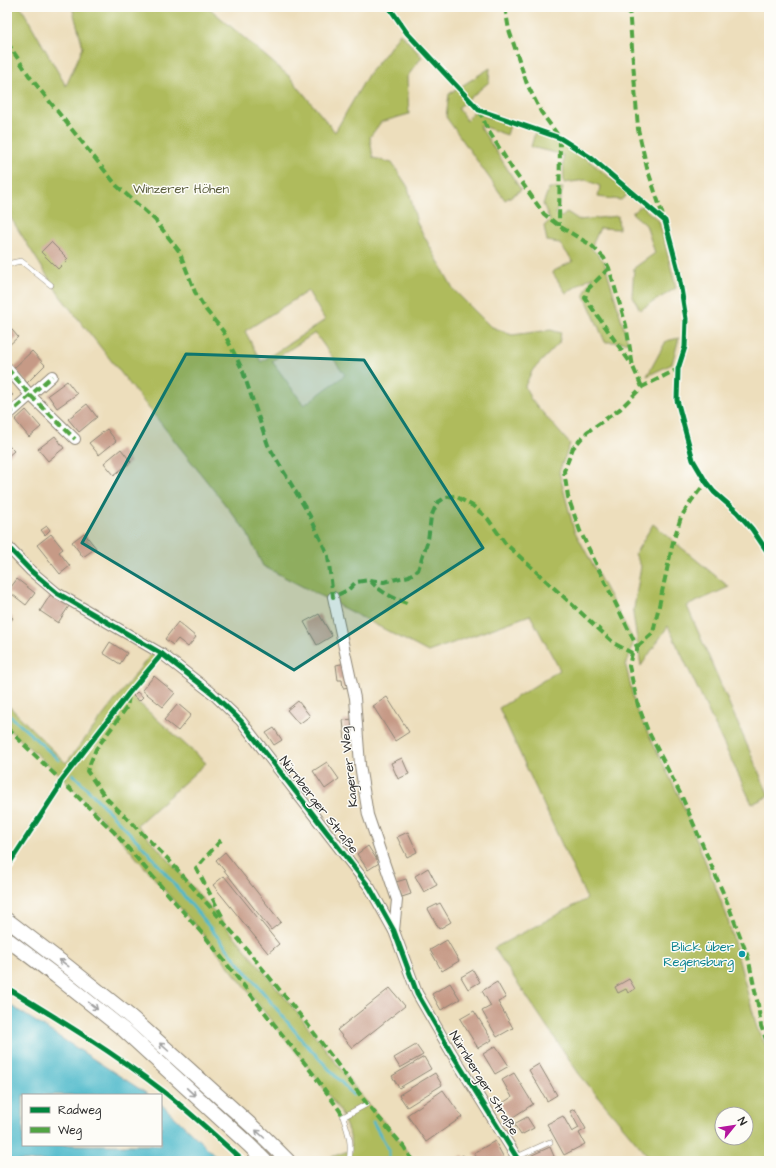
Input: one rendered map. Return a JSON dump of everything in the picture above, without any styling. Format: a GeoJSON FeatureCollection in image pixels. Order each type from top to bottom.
{"type":"FeatureCollection","features":[{"type":"Feature","properties":{"kind":"main road"},"geometry":{"type":"LineString","coordinates":[[7,920],[132,1018],[265,1138],[288,1161]]}},
{"type":"Feature","properties":{"kind":"main road"},"geometry":{"type":"LineString","coordinates":[[7,940],[56,976],[124,1030],[265,1161]]}},
{"type":"Feature","properties":{"kind":"street"},"geometry":{"type":"LineString","coordinates":[[7,368],[31,396],[75,439]]}},
{"type":"Feature","properties":{"kind":"street"},"geometry":{"type":"LineString","coordinates":[[7,416],[52,376]]}},
{"type":"Feature","properties":{"kind":"street","name":"Nürnberger Straße"},"geometry":{"type":"LineString","coordinates":[[7,546],[31,571],[57,593],[162,654],[212,693],[246,727],[370,888],[394,931],[418,993],[451,1052],[518,1159]]}},
{"type":"Feature","properties":{"kind":"street","name":"Kagerer Weg"},"geometry":{"type":"LineString","coordinates":[[334,597],[355,698],[360,766],[368,815],[397,900],[394,931]]}},
{"type":"Feature","properties":{"kind":"lane"},"geometry":{"type":"LineString","coordinates":[[7,264],[21,261],[51,285]]}},
{"type":"Feature","properties":{"kind":"lane"},"geometry":{"type":"LineString","coordinates":[[349,1161],[351,1150],[350,1136],[343,1117],[367,1104]]}},
{"type":"Feature","properties":{"kind":"lane"},"geometry":{"type":"LineString","coordinates":[[518,1159],[550,1142]]}},
{"type":"Feature","properties":{"kind":"highlighted area"},"geometry":{"type":"Polygon","coordinates":[[[186,354],[364,360],[483,548],[294,670],[82,543],[186,354]]]}},
{"type":"Feature","properties":{"kind":"green space","name":"Winzerer Höhen"},"geometry":{"type":"Polygon","coordinates":[[[7,7],[21,7],[66,86],[83,47],[72,7],[208,7],[290,77],[335,132],[369,73],[400,33],[422,57],[407,77],[409,114],[381,122],[370,137],[373,158],[392,163],[408,187],[417,223],[454,290],[490,326],[512,335],[551,330],[561,333],[559,343],[532,371],[525,386],[530,398],[570,444],[559,472],[574,530],[634,641],[626,666],[636,709],[680,798],[727,916],[757,1028],[769,1052],[769,1161],[652,1161],[579,1074],[494,948],[587,899],[499,708],[560,670],[530,615],[428,652],[263,566],[246,531],[60,296],[7,212],[7,7]],[[308,291],[245,331],[261,362],[325,320],[308,291]],[[315,333],[272,361],[304,405],[345,375],[315,333]]]}},
{"type":"Feature","properties":{"kind":"green space"},"geometry":{"type":"Polygon","coordinates":[[[490,68],[489,82],[458,108],[467,121],[473,112],[510,125],[507,135],[479,125],[521,190],[505,200],[446,117],[449,94],[490,68]]]}},
{"type":"Feature","properties":{"kind":"green space"},"geometry":{"type":"Polygon","coordinates":[[[535,132],[559,140],[588,160],[629,193],[621,200],[598,197],[600,186],[586,180],[564,183],[563,155],[531,147],[535,132]]]}},
{"type":"Feature","properties":{"kind":"green space"},"geometry":{"type":"Polygon","coordinates":[[[549,188],[563,188],[556,215],[562,217],[567,212],[579,220],[618,216],[619,229],[600,228],[591,248],[604,261],[628,342],[605,342],[584,294],[593,276],[566,293],[552,272],[573,261],[559,243],[547,241],[544,226],[550,220],[543,204],[549,188]]]}},
{"type":"Feature","properties":{"kind":"green space"},"geometry":{"type":"Polygon","coordinates":[[[641,206],[659,221],[676,288],[640,310],[632,295],[634,268],[655,253],[646,225],[632,213],[641,206]]]}},
{"type":"Feature","properties":{"kind":"green space"},"geometry":{"type":"Polygon","coordinates":[[[679,338],[672,364],[647,376],[666,341],[679,338]]]}},
{"type":"Feature","properties":{"kind":"green space"},"geometry":{"type":"Polygon","coordinates":[[[653,524],[729,587],[687,606],[769,796],[752,804],[668,626],[641,666],[633,614],[641,566],[635,554],[653,524]]]}},
{"type":"Feature","properties":{"kind":"green space"},"geometry":{"type":"Polygon","coordinates":[[[155,649],[162,654],[130,695],[206,763],[137,825],[248,952],[360,1095],[400,1141],[413,1161],[320,1161],[351,1150],[350,1136],[340,1111],[314,1075],[207,939],[114,832],[60,775],[7,728],[7,704],[66,763],[155,649]]]}},
{"type":"Feature","properties":{"kind":"water"},"geometry":{"type":"Polygon","coordinates":[[[7,1003],[147,1094],[22,1094],[22,1146],[162,1146],[162,1105],[221,1161],[7,1161],[7,1003]]]}},
{"type":"Feature","properties":{"kind":"building"},"geometry":{"type":"Polygon","coordinates":[[[51,242],[68,259],[58,269],[41,252],[51,242]]]}},
{"type":"Feature","properties":{"kind":"building"},"geometry":{"type":"Polygon","coordinates":[[[7,324],[18,337],[7,347],[7,324]]]}},
{"type":"Feature","properties":{"kind":"building"},"geometry":{"type":"Polygon","coordinates":[[[32,351],[45,365],[27,383],[14,368],[32,351]]]}},
{"type":"Feature","properties":{"kind":"building"},"geometry":{"type":"Polygon","coordinates":[[[67,381],[77,394],[57,408],[48,395],[67,381]]]}},
{"type":"Feature","properties":{"kind":"building"},"geometry":{"type":"Polygon","coordinates":[[[7,389],[13,395],[7,400],[7,389]]]}},
{"type":"Feature","properties":{"kind":"building"},"geometry":{"type":"Polygon","coordinates":[[[87,404],[97,417],[79,432],[68,419],[87,404]]]}},
{"type":"Feature","properties":{"kind":"building"},"geometry":{"type":"Polygon","coordinates":[[[26,410],[41,427],[29,437],[15,420],[26,410]]]}},
{"type":"Feature","properties":{"kind":"building"},"geometry":{"type":"Polygon","coordinates":[[[107,429],[116,441],[99,455],[89,443],[107,429]]]}},
{"type":"Feature","properties":{"kind":"building"},"geometry":{"type":"Polygon","coordinates":[[[55,436],[64,448],[48,461],[38,449],[55,436]]]}},
{"type":"Feature","properties":{"kind":"building"},"geometry":{"type":"Polygon","coordinates":[[[7,444],[14,451],[7,457],[7,444]]]}},
{"type":"Feature","properties":{"kind":"building"},"geometry":{"type":"Polygon","coordinates":[[[121,449],[131,462],[114,475],[104,463],[121,449]]]}},
{"type":"Feature","properties":{"kind":"building"},"geometry":{"type":"Polygon","coordinates":[[[47,526],[50,530],[45,535],[41,530],[47,526]]]}},
{"type":"Feature","properties":{"kind":"building"},"geometry":{"type":"Polygon","coordinates":[[[84,533],[96,548],[83,557],[72,542],[84,533]]]}},
{"type":"Feature","properties":{"kind":"building"},"geometry":{"type":"Polygon","coordinates":[[[51,534],[63,549],[59,552],[70,566],[60,574],[37,545],[51,534]]]}},
{"type":"Feature","properties":{"kind":"building"},"geometry":{"type":"Polygon","coordinates":[[[17,579],[35,593],[26,605],[8,591],[17,579]]]}},
{"type":"Feature","properties":{"kind":"building"},"geometry":{"type":"Polygon","coordinates":[[[51,594],[69,606],[58,623],[40,611],[51,594]]]}},
{"type":"Feature","properties":{"kind":"building"},"geometry":{"type":"Polygon","coordinates":[[[7,613],[13,618],[7,626],[7,613]]]}},
{"type":"Feature","properties":{"kind":"building"},"geometry":{"type":"Polygon","coordinates":[[[319,614],[332,636],[317,645],[304,622],[319,614]]]}},
{"type":"Feature","properties":{"kind":"building"},"geometry":{"type":"Polygon","coordinates":[[[178,622],[196,637],[188,647],[178,639],[173,645],[165,639],[178,622]]]}},
{"type":"Feature","properties":{"kind":"building"},"geometry":{"type":"Polygon","coordinates":[[[110,642],[127,653],[120,664],[103,653],[110,642]]]}},
{"type":"Feature","properties":{"kind":"building"},"geometry":{"type":"Polygon","coordinates":[[[346,663],[350,687],[343,688],[342,680],[338,680],[336,665],[346,663]]]}},
{"type":"Feature","properties":{"kind":"building"},"geometry":{"type":"Polygon","coordinates":[[[154,676],[175,693],[163,707],[142,690],[154,676]]]}},
{"type":"Feature","properties":{"kind":"building"},"geometry":{"type":"Polygon","coordinates":[[[137,692],[143,697],[139,701],[133,696],[137,692]]]}},
{"type":"Feature","properties":{"kind":"building"},"geometry":{"type":"Polygon","coordinates":[[[387,697],[409,732],[395,741],[373,706],[387,697]]]}},
{"type":"Feature","properties":{"kind":"building"},"geometry":{"type":"Polygon","coordinates":[[[298,701],[310,716],[299,724],[287,710],[298,701]]]}},
{"type":"Feature","properties":{"kind":"building"},"geometry":{"type":"Polygon","coordinates":[[[178,704],[191,715],[178,731],[164,720],[178,704]]]}},
{"type":"Feature","properties":{"kind":"building"},"geometry":{"type":"Polygon","coordinates":[[[354,719],[355,739],[345,740],[343,720],[354,719]]]}},
{"type":"Feature","properties":{"kind":"building"},"geometry":{"type":"Polygon","coordinates":[[[274,728],[282,740],[274,745],[266,733],[274,728]]]}},
{"type":"Feature","properties":{"kind":"building"},"geometry":{"type":"Polygon","coordinates":[[[402,758],[409,774],[398,779],[391,763],[402,758]]]}},
{"type":"Feature","properties":{"kind":"building"},"geometry":{"type":"Polygon","coordinates":[[[327,762],[339,779],[325,789],[313,771],[327,762]]]}},
{"type":"Feature","properties":{"kind":"building"},"geometry":{"type":"Polygon","coordinates":[[[408,832],[417,852],[407,857],[397,837],[408,832]]]}},
{"type":"Feature","properties":{"kind":"building"},"geometry":{"type":"Polygon","coordinates":[[[368,846],[379,863],[368,870],[357,854],[368,846]]]}},
{"type":"Feature","properties":{"kind":"building"},"geometry":{"type":"Polygon","coordinates":[[[225,852],[281,922],[271,930],[216,860],[225,852]]]}},
{"type":"Feature","properties":{"kind":"building"},"geometry":{"type":"Polygon","coordinates":[[[428,868],[437,885],[424,892],[415,876],[428,868]]]}},
{"type":"Feature","properties":{"kind":"building"},"geometry":{"type":"Polygon","coordinates":[[[224,876],[279,944],[268,953],[213,885],[224,876]]]}},
{"type":"Feature","properties":{"kind":"building"},"geometry":{"type":"Polygon","coordinates":[[[406,879],[411,894],[402,897],[396,882],[406,879]]]}},
{"type":"Feature","properties":{"kind":"building"},"geometry":{"type":"Polygon","coordinates":[[[440,903],[451,922],[439,929],[428,909],[440,903]]]}},
{"type":"Feature","properties":{"kind":"building"},"geometry":{"type":"Polygon","coordinates":[[[447,940],[459,961],[442,971],[430,950],[447,940]]]}},
{"type":"Feature","properties":{"kind":"building"},"geometry":{"type":"Polygon","coordinates":[[[473,970],[480,982],[468,989],[461,977],[473,970]]]}},
{"type":"Feature","properties":{"kind":"building"},"geometry":{"type":"Polygon","coordinates":[[[629,979],[635,989],[628,993],[626,989],[618,993],[615,987],[629,979]]]}},
{"type":"Feature","properties":{"kind":"building"},"geometry":{"type":"Polygon","coordinates":[[[497,982],[506,998],[498,1002],[513,1028],[497,1037],[482,1011],[491,1006],[482,991],[497,982]]]}},
{"type":"Feature","properties":{"kind":"building"},"geometry":{"type":"Polygon","coordinates":[[[450,983],[460,999],[441,1010],[432,994],[450,983]]]}},
{"type":"Feature","properties":{"kind":"building"},"geometry":{"type":"Polygon","coordinates":[[[390,988],[405,1006],[352,1048],[337,1030],[390,988]]]}},
{"type":"Feature","properties":{"kind":"building"},"geometry":{"type":"Polygon","coordinates":[[[474,1011],[492,1040],[478,1048],[460,1019],[474,1011]]]}},
{"type":"Feature","properties":{"kind":"building"},"geometry":{"type":"Polygon","coordinates":[[[416,1045],[423,1055],[400,1068],[394,1058],[416,1045]]]}},
{"type":"Feature","properties":{"kind":"building"},"geometry":{"type":"Polygon","coordinates":[[[496,1046],[509,1066],[495,1074],[483,1054],[496,1046]]]}},
{"type":"Feature","properties":{"kind":"building"},"geometry":{"type":"Polygon","coordinates":[[[424,1057],[431,1069],[399,1088],[392,1076],[424,1057]]]}},
{"type":"Feature","properties":{"kind":"building"},"geometry":{"type":"Polygon","coordinates":[[[539,1064],[557,1095],[547,1101],[529,1070],[539,1064]]]}},
{"type":"Feature","properties":{"kind":"building"},"geometry":{"type":"Polygon","coordinates":[[[435,1073],[442,1085],[407,1107],[399,1095],[435,1073]]]}},
{"type":"Feature","properties":{"kind":"building"},"geometry":{"type":"Polygon","coordinates":[[[514,1073],[533,1104],[510,1119],[501,1104],[512,1097],[502,1080],[514,1073]]]}},
{"type":"Feature","properties":{"kind":"building"},"geometry":{"type":"Polygon","coordinates":[[[443,1090],[462,1117],[426,1142],[407,1115],[443,1090]]]}},
{"type":"Feature","properties":{"kind":"building"},"geometry":{"type":"Polygon","coordinates":[[[575,1109],[586,1129],[579,1133],[585,1144],[564,1155],[547,1124],[563,1116],[572,1132],[579,1128],[570,1111],[575,1109]]]}},
{"type":"Feature","properties":{"kind":"building"},"geometry":{"type":"Polygon","coordinates":[[[527,1117],[534,1128],[521,1135],[514,1124],[527,1117]]]}},
{"type":"Feature","properties":{"kind":"building"},"geometry":{"type":"Polygon","coordinates":[[[495,1141],[504,1158],[498,1161],[478,1161],[474,1153],[495,1141]]]}},
{"type":"Feature","properties":{"kind":"building"},"geometry":{"type":"Polygon","coordinates":[[[550,1147],[556,1161],[533,1161],[530,1156],[550,1147]]]}},
{"type":"Feature","properties":{"kind":"building"},"geometry":{"type":"Polygon","coordinates":[[[463,1155],[466,1161],[453,1161],[463,1155]]]}},
{"type":"Feature","properties":{"kind":"waterway"},"geometry":{"type":"LineString","coordinates":[[7,713],[59,760]]}},
{"type":"Feature","properties":{"kind":"waterway"},"geometry":{"type":"LineString","coordinates":[[73,774],[147,851],[303,1041],[353,1095]]}},
{"type":"Feature","properties":{"kind":"waterway"},"geometry":{"type":"LineString","coordinates":[[373,1122],[389,1150],[389,1161]]}},
{"type":"Feature","properties":{"kind":"marked path"},"geometry":{"type":"LineString","coordinates":[[505,7],[509,30],[527,84],[541,112],[560,138],[559,226]]}},
{"type":"Feature","properties":{"kind":"marked path"},"geometry":{"type":"LineString","coordinates":[[629,7],[638,129],[647,168],[664,219]]}},
{"type":"Feature","properties":{"kind":"marked path"},"geometry":{"type":"LineString","coordinates":[[7,42],[30,77],[117,186],[155,220],[179,251],[195,292],[206,310],[223,331],[242,369],[268,445],[310,516],[328,556],[333,597],[348,590],[356,582],[370,580],[384,582],[409,576],[418,570],[428,540],[431,517],[437,503],[446,497],[455,496],[473,506],[488,519],[505,543],[615,644],[632,653],[637,651],[637,647],[580,531],[568,497],[564,471],[573,448],[587,432],[620,409],[642,387],[678,369]]}},
{"type":"Feature","properties":{"kind":"marked path"},"geometry":{"type":"LineString","coordinates":[[479,110],[488,130],[513,170],[544,214],[559,226],[591,245],[604,258],[609,268],[626,325],[633,367],[642,387]]}},
{"type":"Feature","properties":{"kind":"marked path"},"geometry":{"type":"LineString","coordinates":[[609,268],[588,289],[585,298],[632,365]]}},
{"type":"Feature","properties":{"kind":"marked path"},"geometry":{"type":"LineString","coordinates":[[7,368],[31,396],[75,439]]}},
{"type":"Feature","properties":{"kind":"marked path"},"geometry":{"type":"LineString","coordinates":[[7,416],[52,376]]}},
{"type":"Feature","properties":{"kind":"marked path"},"geometry":{"type":"LineString","coordinates":[[637,647],[653,633],[673,542],[681,517],[706,482]]}},
{"type":"Feature","properties":{"kind":"marked path"},"geometry":{"type":"LineString","coordinates":[[370,580],[383,592],[409,604]]}},
{"type":"Feature","properties":{"kind":"marked path"},"geometry":{"type":"LineString","coordinates":[[632,653],[629,666],[638,705],[648,731],[682,797],[727,902],[748,957],[761,1026],[769,1047]]}},
{"type":"Feature","properties":{"kind":"marked path"},"geometry":{"type":"LineString","coordinates":[[129,696],[127,707],[96,749],[87,771],[105,797],[168,859],[240,941],[308,1025],[367,1104],[404,1147],[413,1161]]}},
{"type":"Feature","properties":{"kind":"marked path"},"geometry":{"type":"LineString","coordinates":[[7,728],[114,832],[207,939],[314,1075],[343,1117]]}},
{"type":"Feature","properties":{"kind":"marked path"},"geometry":{"type":"LineString","coordinates":[[769,734],[769,740]]}},
{"type":"Feature","properties":{"kind":"marked path"},"geometry":{"type":"LineString","coordinates":[[222,839],[196,868],[222,916]]}},
{"type":"Feature","properties":{"kind":"cycle path"},"geometry":{"type":"LineString","coordinates":[[389,7],[407,33],[479,110],[560,138],[590,157],[665,221],[678,270],[686,319],[685,347],[678,369],[677,400],[693,460],[706,482],[714,492],[737,512],[752,529],[769,554]]}},
{"type":"Feature","properties":{"kind":"cycle path"},"geometry":{"type":"LineString","coordinates":[[7,546],[31,571],[57,593],[162,654],[212,693],[241,721],[370,888],[394,931],[417,993],[451,1052],[519,1161]]}},
{"type":"Feature","properties":{"kind":"cycle path"},"geometry":{"type":"LineString","coordinates":[[7,867],[58,789],[61,781],[129,693],[162,654]]}},
{"type":"Feature","properties":{"kind":"cycle path"},"geometry":{"type":"LineString","coordinates":[[7,988],[47,1012],[125,1063],[184,1108],[243,1161]]}},
{"type":"Feature","properties":{"kind":"place","name":"Blick über Regensburg"},"geometry":{"type":"Point","coordinates":[742,954]}}]}
